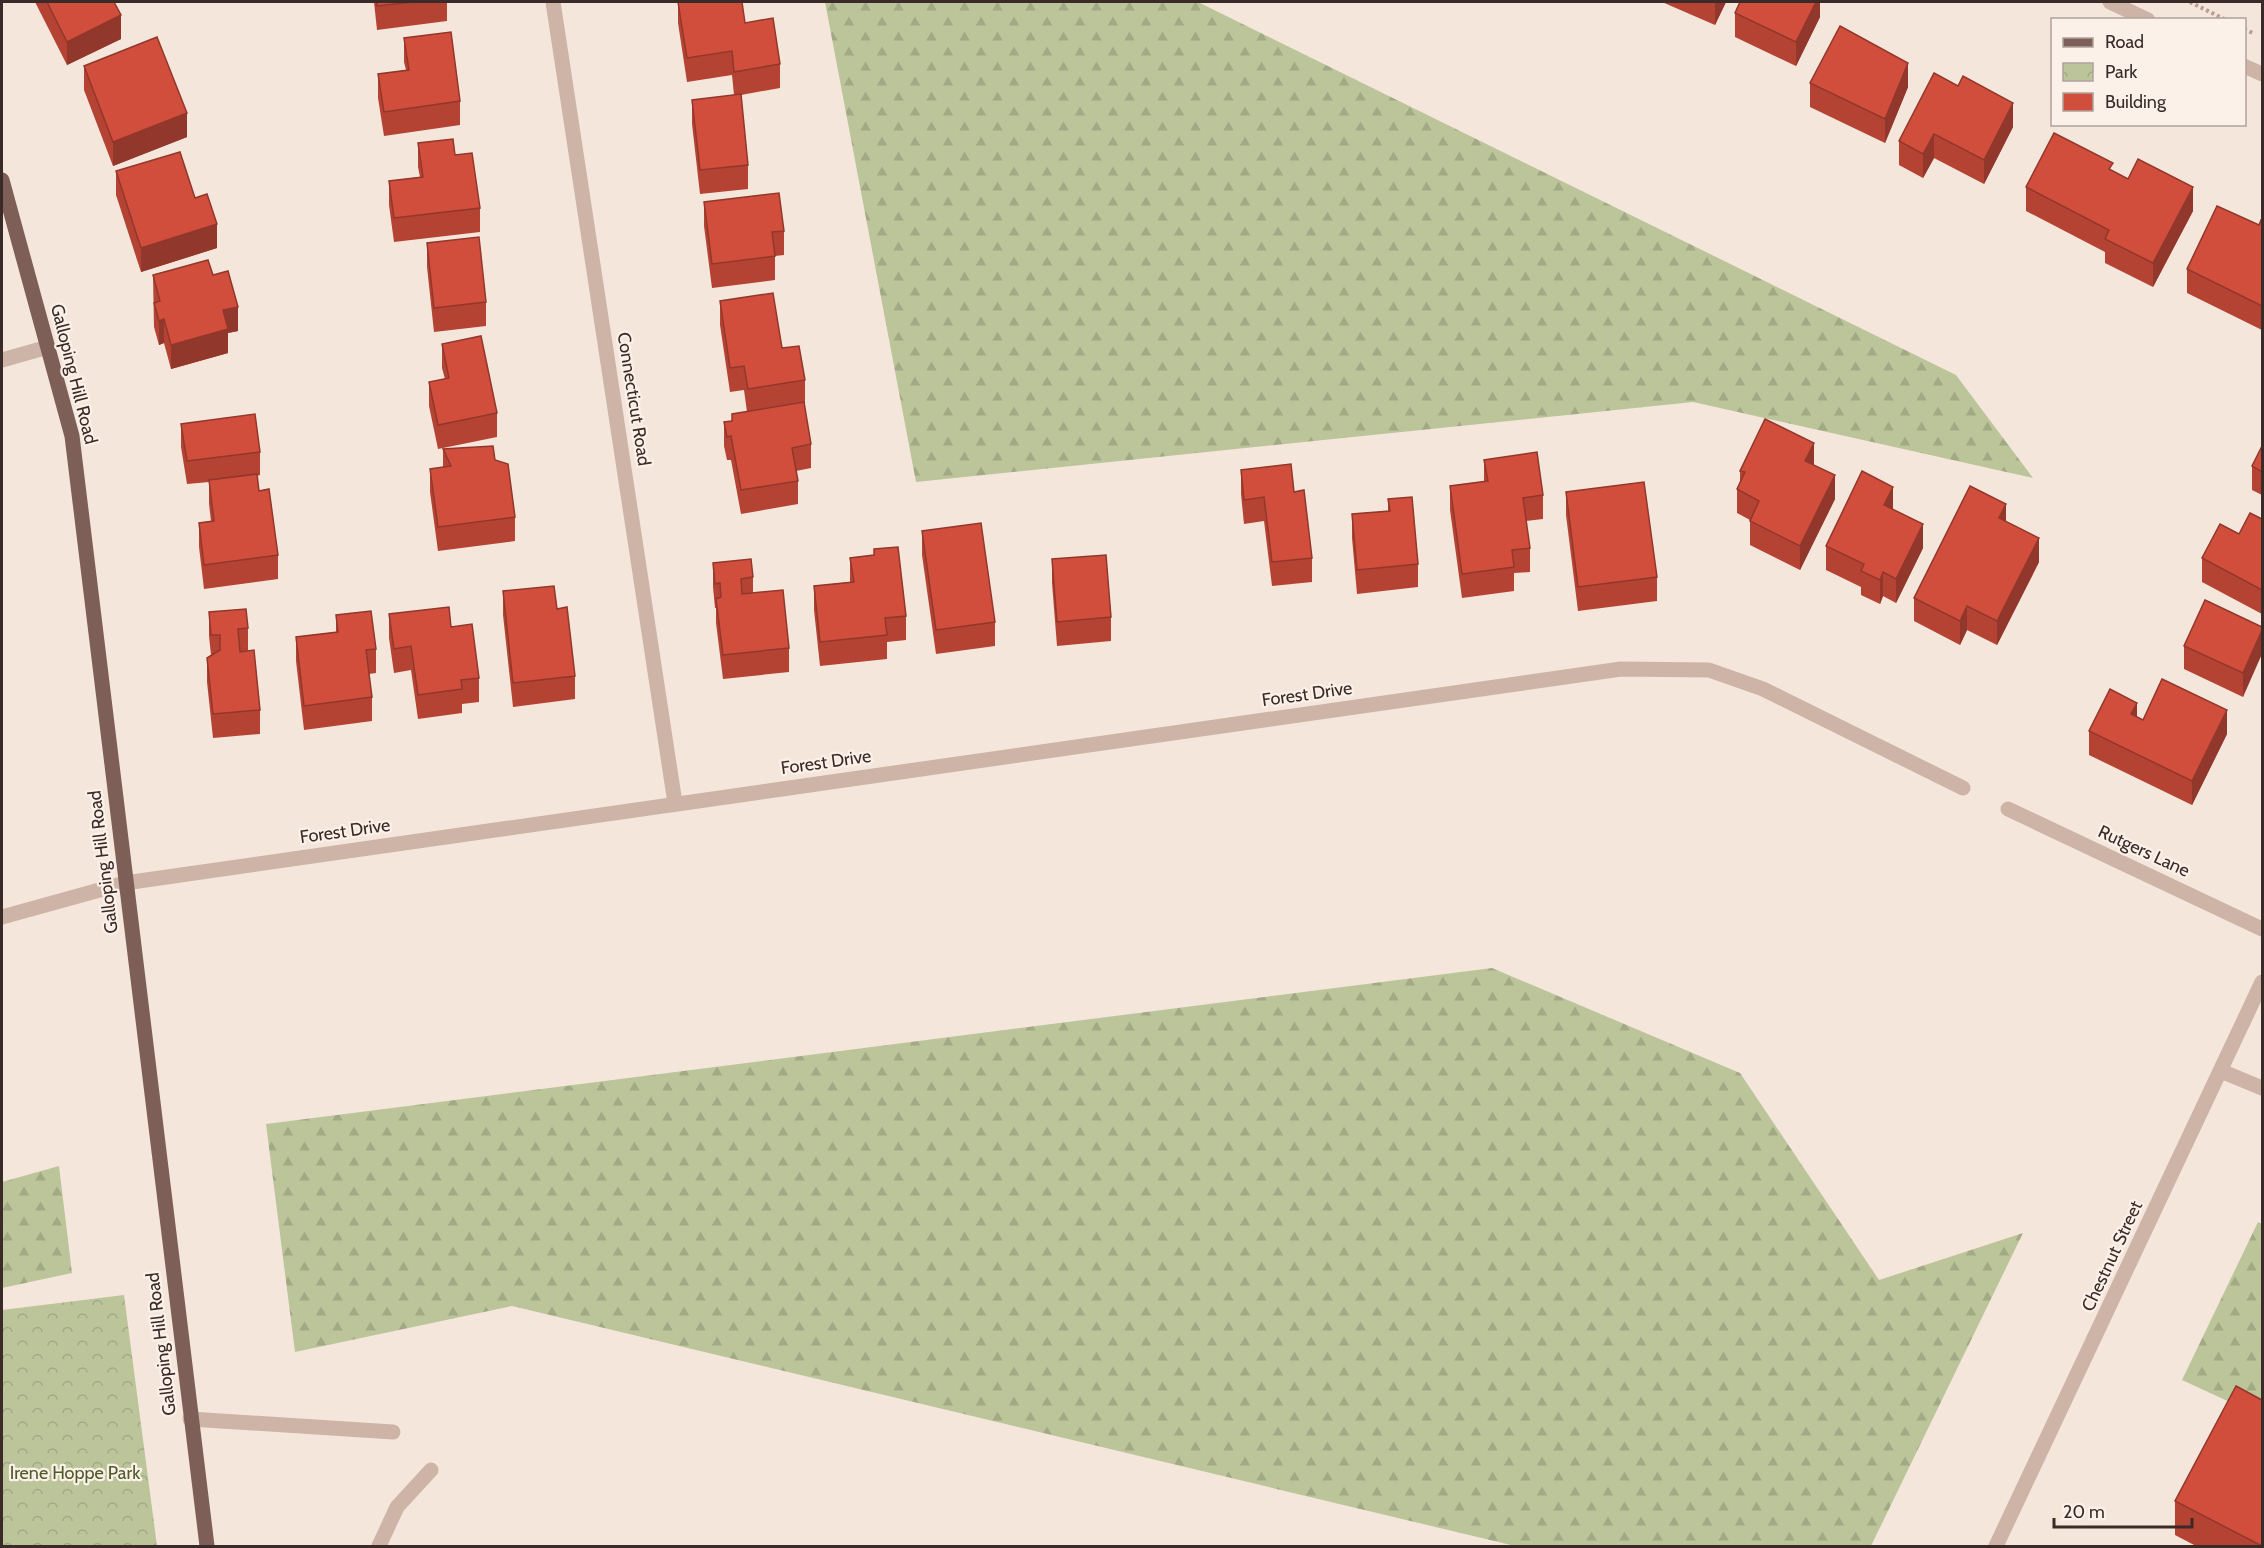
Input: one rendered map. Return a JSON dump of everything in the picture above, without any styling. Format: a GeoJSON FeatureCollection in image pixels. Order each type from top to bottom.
{"type":"FeatureCollection","features":[{"type":"Feature","properties":{"kind":"main road","name":"Galloping Hill Road"},"geometry":{"type":"LineString","coordinates":[[2,180],[72,436],[189,1419],[207,1546]]}},
{"type":"Feature","properties":{"kind":"street","name":"Connecticut Road"},"geometry":{"type":"LineString","coordinates":[[553,2],[675,803]]}},
{"type":"Feature","properties":{"kind":"street"},"geometry":{"type":"LineString","coordinates":[[2110,2],[2144,18]]}},
{"type":"Feature","properties":{"kind":"street"},"geometry":{"type":"LineString","coordinates":[[2246,67],[2262,74]]}},
{"type":"Feature","properties":{"kind":"street"},"geometry":{"type":"LineString","coordinates":[[2,360],[48,347]]}},
{"type":"Feature","properties":{"kind":"street","name":"Forest Drive"},"geometry":{"type":"LineString","coordinates":[[2,917],[125,883],[1621,669],[1708,670],[1763,689],[1963,788]]}},
{"type":"Feature","properties":{"kind":"street","name":"Rutgers Lane"},"geometry":{"type":"LineString","coordinates":[[2008,809],[2262,929]]}},
{"type":"Feature","properties":{"kind":"street","name":"Chestnut Street"},"geometry":{"type":"LineString","coordinates":[[1996,1546],[2262,982]]}},
{"type":"Feature","properties":{"kind":"street"},"geometry":{"type":"LineString","coordinates":[[2221,1071],[2262,1088]]}},
{"type":"Feature","properties":{"kind":"street"},"geometry":{"type":"LineString","coordinates":[[189,1419],[393,1432]]}},
{"type":"Feature","properties":{"kind":"street"},"geometry":{"type":"LineString","coordinates":[[379,1546],[397,1507],[431,1470]]}},
{"type":"Feature","properties":{"kind":"path"},"geometry":{"type":"LineString","coordinates":[[2190,2],[2222,18]]}},
{"type":"Feature","properties":{"kind":"green space"},"geometry":{"type":"Polygon","coordinates":[[[825,2],[1198,2],[1956,375],[2033,478],[1693,402],[916,482],[825,2]]]}},
{"type":"Feature","properties":{"kind":"green space"},"geometry":{"type":"Polygon","coordinates":[[[1492,968],[1740,1073],[1879,1280],[2023,1233],[1871,1546],[1515,1546],[512,1306],[295,1352],[266,1124],[1492,968]]]}},
{"type":"Feature","properties":{"kind":"green space"},"geometry":{"type":"Polygon","coordinates":[[[59,1166],[72,1273],[2,1288],[2,1182],[59,1166]]]}},
{"type":"Feature","properties":{"kind":"green space"},"geometry":{"type":"Polygon","coordinates":[[[2258,1222],[2262,1224],[2262,1417],[2182,1380],[2258,1222]]]}},
{"type":"Feature","properties":{"kind":"green space","name":"Irene Hoppe Park"},"geometry":{"type":"Polygon","coordinates":[[[124,1295],[157,1546],[2,1546],[2,1310],[124,1295]]]}},
{"type":"Feature","properties":{"kind":"building"},"geometry":{"type":"Polygon","coordinates":[[[47,2],[114,2],[121,15],[67,42],[47,2]]]}},
{"type":"Feature","properties":{"kind":"building"},"geometry":{"type":"Polygon","coordinates":[[[377,2],[413,2],[377,6],[377,2]]]}},
{"type":"Feature","properties":{"kind":"building"},"geometry":{"type":"Polygon","coordinates":[[[678,2],[742,2],[745,23],[773,18],[780,64],[734,72],[732,51],[687,58],[678,2]]]}},
{"type":"Feature","properties":{"kind":"building"},"geometry":{"type":"Polygon","coordinates":[[[1740,2],[1816,2],[1796,42],[1735,13],[1740,2]]]}},
{"type":"Feature","properties":{"kind":"building"},"geometry":{"type":"Polygon","coordinates":[[[1840,26],[1908,63],[1885,119],[1810,83],[1840,26]]]}},
{"type":"Feature","properties":{"kind":"building"},"geometry":{"type":"Polygon","coordinates":[[[451,32],[460,101],[384,112],[378,74],[409,70],[404,38],[451,32]]]}},
{"type":"Feature","properties":{"kind":"building"},"geometry":{"type":"Polygon","coordinates":[[[157,37],[187,113],[113,142],[84,66],[157,37]]]}},
{"type":"Feature","properties":{"kind":"building"},"geometry":{"type":"Polygon","coordinates":[[[1934,73],[1958,86],[1963,76],[2013,103],[1984,160],[1934,134],[1923,154],[1899,141],[1934,73]]]}},
{"type":"Feature","properties":{"kind":"building"},"geometry":{"type":"Polygon","coordinates":[[[741,94],[748,165],[700,170],[692,100],[741,94]]]}},
{"type":"Feature","properties":{"kind":"building"},"geometry":{"type":"Polygon","coordinates":[[[2054,133],[2113,163],[2109,169],[2128,179],[2138,159],[2193,187],[2153,263],[2105,239],[2109,230],[2026,187],[2054,133]]]}},
{"type":"Feature","properties":{"kind":"building"},"geometry":{"type":"Polygon","coordinates":[[[453,139],[455,155],[472,153],[480,208],[394,218],[389,181],[423,177],[418,143],[453,139]]]}},
{"type":"Feature","properties":{"kind":"building"},"geometry":{"type":"Polygon","coordinates":[[[180,152],[195,198],[207,194],[217,224],[141,248],[116,171],[180,152]]]}},
{"type":"Feature","properties":{"kind":"building"},"geometry":{"type":"Polygon","coordinates":[[[779,193],[784,231],[772,232],[775,256],[712,264],[704,202],[779,193]]]}},
{"type":"Feature","properties":{"kind":"building"},"geometry":{"type":"Polygon","coordinates":[[[2217,206],[2259,225],[2262,221],[2262,306],[2187,269],[2217,206]]]}},
{"type":"Feature","properties":{"kind":"building"},"geometry":{"type":"Polygon","coordinates":[[[479,237],[486,302],[434,308],[427,243],[479,237]]]}},
{"type":"Feature","properties":{"kind":"building"},"geometry":{"type":"Polygon","coordinates":[[[208,260],[213,275],[228,271],[238,307],[223,310],[228,329],[171,345],[164,319],[159,321],[154,303],[160,301],[153,275],[208,260]]]}},
{"type":"Feature","properties":{"kind":"building"},"geometry":{"type":"Polygon","coordinates":[[[773,293],[782,348],[799,346],[805,380],[748,389],[744,366],[730,368],[720,301],[773,293]]]}},
{"type":"Feature","properties":{"kind":"building"},"geometry":{"type":"Polygon","coordinates":[[[481,336],[497,413],[438,425],[429,382],[449,378],[442,344],[481,336]]]}},
{"type":"Feature","properties":{"kind":"building"},"geometry":{"type":"Polygon","coordinates":[[[804,402],[811,444],[792,448],[798,481],[741,490],[731,436],[727,437],[724,422],[732,421],[732,414],[804,402]]]}},
{"type":"Feature","properties":{"kind":"building"},"geometry":{"type":"Polygon","coordinates":[[[255,414],[260,452],[187,461],[181,424],[255,414]]]}},
{"type":"Feature","properties":{"kind":"building"},"geometry":{"type":"Polygon","coordinates":[[[1765,419],[1814,443],[1805,461],[1835,475],[1800,546],[1750,521],[1759,501],[1737,489],[1745,472],[1740,471],[1765,419]]]}},
{"type":"Feature","properties":{"kind":"building"},"geometry":{"type":"Polygon","coordinates":[[[493,446],[495,460],[508,464],[515,517],[438,527],[430,469],[451,466],[443,449],[493,446]]]}},
{"type":"Feature","properties":{"kind":"building"},"geometry":{"type":"Polygon","coordinates":[[[2262,446],[2262,472],[2252,466],[2262,446]]]}},
{"type":"Feature","properties":{"kind":"building"},"geometry":{"type":"Polygon","coordinates":[[[1537,452],[1543,495],[1523,498],[1530,548],[1512,550],[1514,567],[1462,574],[1450,486],[1488,481],[1484,460],[1537,452]]]}},
{"type":"Feature","properties":{"kind":"building"},"geometry":{"type":"Polygon","coordinates":[[[1291,464],[1294,492],[1304,490],[1312,558],[1272,562],[1264,497],[1244,500],[1241,470],[1291,464]]]}},
{"type":"Feature","properties":{"kind":"building"},"geometry":{"type":"Polygon","coordinates":[[[1862,471],[1893,487],[1884,505],[1923,524],[1896,579],[1883,572],[1880,580],[1861,571],[1864,564],[1826,546],[1862,471]]]}},
{"type":"Feature","properties":{"kind":"building"},"geometry":{"type":"Polygon","coordinates":[[[257,474],[259,491],[269,489],[278,555],[204,565],[199,523],[214,521],[209,480],[257,474]]]}},
{"type":"Feature","properties":{"kind":"building"},"geometry":{"type":"Polygon","coordinates":[[[1644,482],[1657,577],[1578,587],[1566,492],[1644,482]]]}},
{"type":"Feature","properties":{"kind":"building"},"geometry":{"type":"Polygon","coordinates":[[[1970,486],[2006,504],[1999,518],[2039,538],[1997,621],[1967,606],[1960,621],[1914,598],[1970,486]]]}},
{"type":"Feature","properties":{"kind":"building"},"geometry":{"type":"Polygon","coordinates":[[[1412,497],[1418,564],[1357,570],[1352,514],[1390,511],[1388,499],[1412,497]]]}},
{"type":"Feature","properties":{"kind":"building"},"geometry":{"type":"Polygon","coordinates":[[[2250,513],[2262,519],[2262,590],[2202,558],[2220,524],[2239,534],[2250,513]]]}},
{"type":"Feature","properties":{"kind":"building"},"geometry":{"type":"Polygon","coordinates":[[[981,523],[995,622],[936,630],[922,531],[981,523]]]}},
{"type":"Feature","properties":{"kind":"building"},"geometry":{"type":"Polygon","coordinates":[[[898,547],[906,616],[885,618],[887,635],[820,642],[814,586],[854,582],[850,558],[874,555],[874,549],[898,547]]]}},
{"type":"Feature","properties":{"kind":"building"},"geometry":{"type":"Polygon","coordinates":[[[1106,555],[1111,617],[1057,622],[1052,559],[1106,555]]]}},
{"type":"Feature","properties":{"kind":"building"},"geometry":{"type":"Polygon","coordinates":[[[751,559],[753,577],[741,579],[742,594],[783,590],[789,648],[723,655],[716,599],[721,597],[720,583],[715,584],[713,563],[751,559]]]}},
{"type":"Feature","properties":{"kind":"building"},"geometry":{"type":"Polygon","coordinates":[[[554,586],[557,609],[567,607],[575,676],[513,683],[503,591],[554,586]]]}},
{"type":"Feature","properties":{"kind":"building"},"geometry":{"type":"Polygon","coordinates":[[[2205,600],[2262,627],[2243,673],[2184,646],[2205,600]]]}},
{"type":"Feature","properties":{"kind":"building"},"geometry":{"type":"Polygon","coordinates":[[[449,607],[451,627],[472,624],[479,678],[461,680],[462,689],[418,695],[411,646],[394,649],[389,614],[449,607]]]}},
{"type":"Feature","properties":{"kind":"building"},"geometry":{"type":"Polygon","coordinates":[[[246,609],[248,628],[238,629],[240,652],[254,650],[260,710],[213,714],[207,658],[220,650],[220,635],[211,635],[209,612],[246,609]]]}},
{"type":"Feature","properties":{"kind":"building"},"geometry":{"type":"Polygon","coordinates":[[[371,611],[376,649],[366,650],[372,697],[304,706],[296,637],[338,632],[336,615],[371,611]]]}},
{"type":"Feature","properties":{"kind":"building"},"geometry":{"type":"Polygon","coordinates":[[[2162,679],[2227,710],[2192,781],[2089,731],[2110,689],[2137,703],[2131,714],[2143,720],[2162,679]]]}},
{"type":"Feature","properties":{"kind":"building"},"geometry":{"type":"Polygon","coordinates":[[[2236,1386],[2262,1400],[2262,1546],[2175,1501],[2236,1386]]]}}]}
